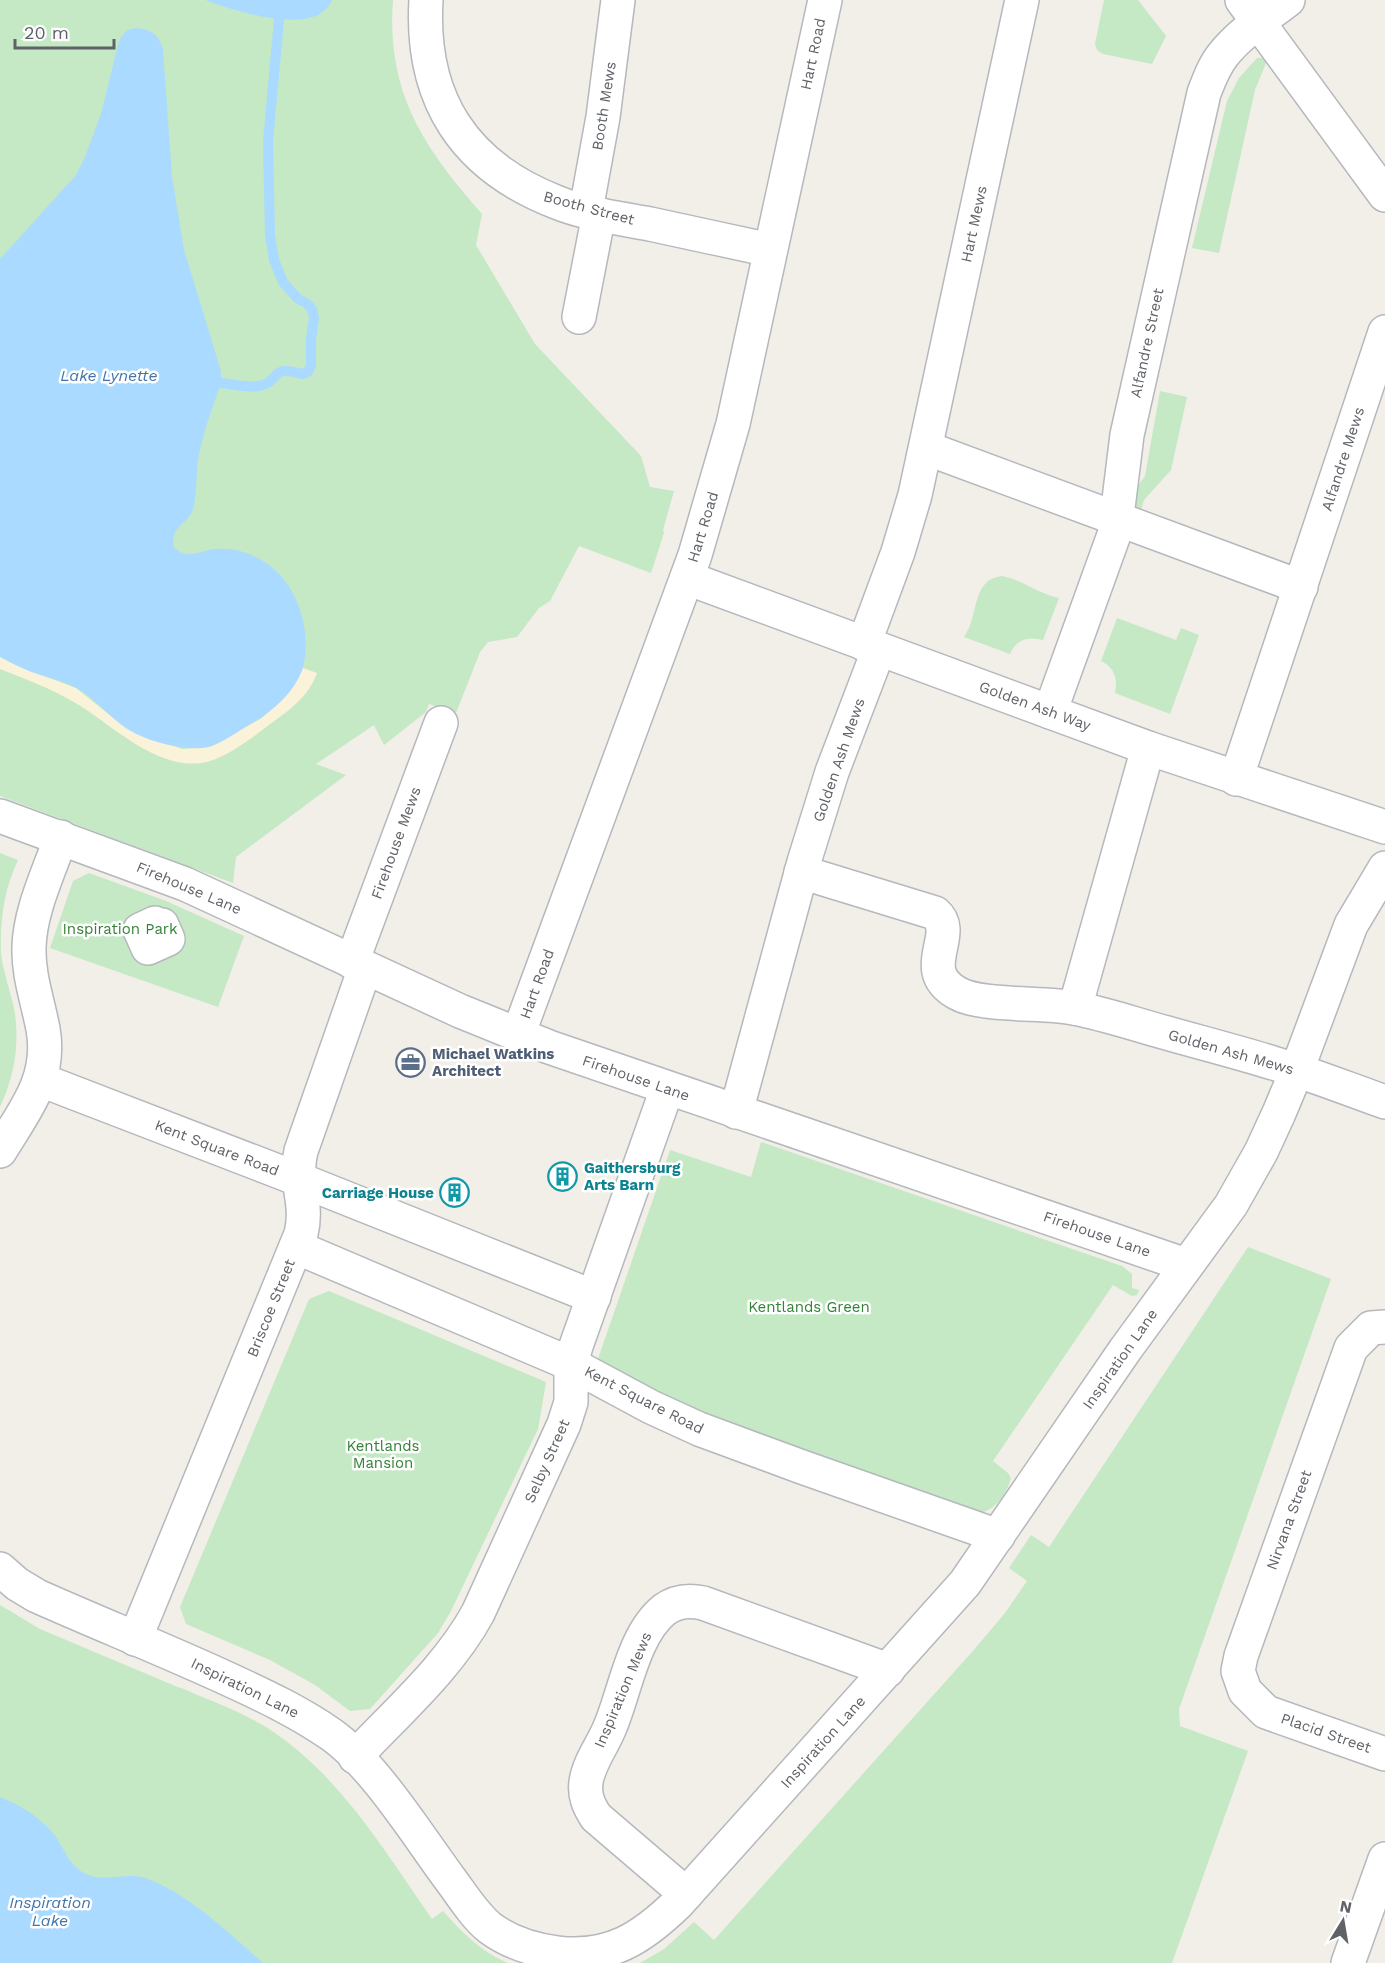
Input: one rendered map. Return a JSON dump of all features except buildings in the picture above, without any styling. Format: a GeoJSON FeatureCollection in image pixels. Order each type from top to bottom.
{"type":"FeatureCollection","features":[{"type":"Feature","properties":{"kind":"street","name":"Booth Street"},"geometry":{"type":"LineString","coordinates":[[426,0],[427,52],[433,80],[450,117],[471,148],[495,170],[531,191],[558,203],[770,250]]}},
{"type":"Feature","properties":{"kind":"street","name":"Booth Mews"},"geometry":{"type":"LineString","coordinates":[[579,317],[618,0]]}},
{"type":"Feature","properties":{"kind":"street","name":"Hart Road"},"geometry":{"type":"LineString","coordinates":[[518,1035],[687,578],[733,424],[825,0]]}},
{"type":"Feature","properties":{"kind":"street","name":"Hart Mews"},"geometry":{"type":"LineString","coordinates":[[872,646],[908,522],[926,448],[1022,0]]}},
{"type":"Feature","properties":{"kind":"street","name":"Alfandre Street"},"geometry":{"type":"LineString","coordinates":[[1050,712],[1112,546],[1118,520],[1127,435],[1204,93],[1212,72],[1251,11],[1288,0]]}},
{"type":"Feature","properties":{"kind":"street"},"geometry":{"type":"LineString","coordinates":[[1251,11],[1385,195]]}},
{"type":"Feature","properties":{"kind":"street","name":"Alfandre Mews"},"geometry":{"type":"LineString","coordinates":[[1236,779],[1385,332]]}},
{"type":"Feature","properties":{"kind":"street"},"geometry":{"type":"LineString","coordinates":[[926,448],[1301,587]]}},
{"type":"Feature","properties":{"kind":"street","name":"Golden Ash Way"},"geometry":{"type":"LineString","coordinates":[[687,578],[1148,748],[1385,827]]}},
{"type":"Feature","properties":{"kind":"street","name":"Golden Ash Mews"},"geometry":{"type":"LineString","coordinates":[[736,1112],[801,872],[872,646]]}},
{"type":"Feature","properties":{"kind":"street","name":"Firehouse Mews"},"geometry":{"type":"LineString","coordinates":[[359,965],[441,723]]}},
{"type":"Feature","properties":{"kind":"street"},"geometry":{"type":"LineString","coordinates":[[1075,1008],[1148,748]]}},
{"type":"Feature","properties":{"kind":"street","name":"Firehouse Lane"},"geometry":{"type":"LineString","coordinates":[[0,816],[185,884],[359,965],[518,1035],[667,1089],[1186,1265]]}},
{"type":"Feature","properties":{"kind":"street"},"geometry":{"type":"LineString","coordinates":[[0,1151],[41,1080],[45,1046],[29,962],[29,945],[36,909],[61,837]]}},
{"type":"Feature","properties":{"kind":"street","name":"Inspiration Lane"},"geometry":{"type":"LineString","coordinates":[[0,1569],[17,1584],[37,1596],[199,1665],[287,1707],[335,1738],[378,1782],[484,1922],[508,1938],[527,1947],[569,1954],[592,1953],[636,1938],[657,1923],[686,1894],[965,1583],[1125,1350],[1215,1227],[1247,1179],[1261,1152],[1297,1070],[1351,925],[1385,868]]}},
{"type":"Feature","properties":{"kind":"street","name":"Golden Ash Mews"},"geometry":{"type":"LineString","coordinates":[[801,872],[935,913],[941,919],[944,928],[938,953],[938,968],[944,982],[957,993],[984,1000],[1075,1008],[1297,1070],[1385,1102]]}},
{"type":"Feature","properties":{"kind":"street","name":"Briscoe Street"},"geometry":{"type":"LineString","coordinates":[[135,1639],[301,1234],[305,1212],[298,1179],[298,1162],[359,965]]}},
{"type":"Feature","properties":{"kind":"street","name":"Kent Square Road"},"geometry":{"type":"LineString","coordinates":[[41,1080],[298,1179],[594,1298]]}},
{"type":"Feature","properties":{"kind":"street","name":"Selby Street"},"geometry":{"type":"LineString","coordinates":[[355,1757],[452,1654],[467,1633],[564,1424],[572,1392],[571,1364],[667,1089]]}},
{"type":"Feature","properties":{"kind":"street","name":"Kent Square Road"},"geometry":{"type":"LineString","coordinates":[[296,1247],[571,1364],[651,1407],[699,1429],[998,1536]]}},
{"type":"Feature","properties":{"kind":"street","name":"Nirvana Street"},"geometry":{"type":"LineString","coordinates":[[1266,1712],[1245,1691],[1238,1671],[1240,1656],[1351,1348],[1378,1328]]}},
{"type":"Feature","properties":{"kind":"street","name":"Inspiration Mews"},"geometry":{"type":"LineString","coordinates":[[686,1894],[596,1817],[589,1806],[586,1795],[586,1782],[590,1770],[612,1723],[634,1658],[652,1622],[674,1604],[683,1601],[704,1603],[888,1670]]}},
{"type":"Feature","properties":{"kind":"street","name":"Placid Street"},"geometry":{"type":"LineString","coordinates":[[1266,1712],[1385,1754]]}},
{"type":"Feature","properties":{"kind":"street"},"geometry":{"type":"LineString","coordinates":[[1348,1963],[1385,1859]]}},
{"type":"Feature","properties":{"kind":"green space"},"geometry":{"type":"Polygon","coordinates":[[[0,0],[393,0],[392,34],[403,92],[427,143],[482,214],[476,245],[535,344],[641,456],[650,487],[674,491],[651,573],[579,546],[550,601],[539,608],[517,637],[488,642],[480,652],[456,713],[429,704],[426,712],[384,745],[374,725],[316,764],[346,775],[236,857],[233,883],[0,796],[0,0]]]}},
{"type":"Feature","properties":{"kind":"green space"},"geometry":{"type":"Polygon","coordinates":[[[1104,0],[1138,0],[1166,36],[1152,64],[1103,54],[1097,50],[1095,44],[1104,0]]]}},
{"type":"Feature","properties":{"kind":"green space"},"geometry":{"type":"Polygon","coordinates":[[[1257,58],[1268,58],[1255,90],[1219,253],[1192,248],[1227,101],[1239,78],[1257,58]]]}},
{"type":"Feature","properties":{"kind":"green space"},"geometry":{"type":"Polygon","coordinates":[[[1160,391],[1187,397],[1171,470],[1144,500],[1140,514],[1133,503],[1137,487],[1145,476],[1160,391]]]}},
{"type":"Feature","properties":{"kind":"green space"},"geometry":{"type":"Polygon","coordinates":[[[1002,576],[1059,598],[1043,640],[1032,638],[1024,640],[1016,645],[1010,654],[964,637],[969,629],[980,591],[992,579],[1002,576]]]}},
{"type":"Feature","properties":{"kind":"green space"},"geometry":{"type":"Polygon","coordinates":[[[1117,618],[1176,640],[1181,628],[1199,635],[1170,714],[1115,693],[1114,674],[1110,667],[1101,661],[1117,618]]]}},
{"type":"Feature","properties":{"kind":"green space"},"geometry":{"type":"Polygon","coordinates":[[[0,853],[18,860],[6,893],[1,929],[2,960],[16,1021],[16,1046],[13,1071],[0,1107],[0,853]]]}},
{"type":"Feature","properties":{"kind":"green space","name":"Inspiration Park"},"geometry":{"type":"Polygon","coordinates":[[[89,873],[166,901],[244,936],[218,1007],[50,948],[73,881],[89,873]]]}},
{"type":"Feature","properties":{"kind":"green space","name":"Kentlands Green"},"geometry":{"type":"Polygon","coordinates":[[[761,1142],[1122,1266],[1132,1274],[1132,1288],[1139,1290],[1137,1295],[1132,1296],[1113,1285],[993,1461],[1011,1478],[1007,1490],[990,1509],[979,1513],[704,1420],[597,1362],[670,1150],[751,1177],[761,1142]]]}},
{"type":"Feature","properties":{"kind":"green space"},"geometry":{"type":"Polygon","coordinates":[[[1248,1247],[1331,1279],[1179,1709],[1180,1726],[1248,1751],[1172,1963],[640,1963],[664,1949],[694,1922],[714,1940],[972,1652],[1005,1613],[1027,1581],[1009,1568],[1031,1535],[1049,1547],[1248,1247]]]}},
{"type":"Feature","properties":{"kind":"green space","name":"Kentlands Mansion"},"geometry":{"type":"Polygon","coordinates":[[[329,1291],[546,1382],[538,1429],[451,1611],[438,1633],[370,1709],[350,1711],[315,1685],[270,1660],[186,1624],[180,1607],[309,1299],[329,1291]]]}},
{"type":"Feature","properties":{"kind":"green space"},"geometry":{"type":"Polygon","coordinates":[[[0,1605],[40,1629],[228,1708],[275,1733],[322,1772],[342,1795],[380,1843],[432,1919],[443,1911],[480,1947],[508,1963],[0,1963],[0,1605]]]}},
{"type":"Feature","properties":{"kind":"sand"},"geometry":{"type":"Polygon","coordinates":[[[0,657],[76,688],[127,729],[182,749],[210,747],[262,718],[285,697],[303,668],[317,673],[302,698],[259,733],[224,755],[194,764],[178,762],[146,750],[69,699],[0,669],[0,657]]]}},
{"type":"Feature","properties":{"kind":"water"},"geometry":{"type":"Polygon","coordinates":[[[205,0],[332,0],[323,12],[309,18],[292,20],[253,15],[205,0]]]}},
{"type":"Feature","properties":{"kind":"water","name":"Lake Lynette"},"geometry":{"type":"Polygon","coordinates":[[[137,28],[154,34],[163,50],[172,177],[184,250],[221,371],[221,383],[199,454],[193,509],[176,530],[174,548],[186,554],[217,549],[242,551],[265,562],[278,573],[293,593],[305,630],[303,667],[300,676],[283,700],[260,718],[224,740],[199,748],[177,747],[134,733],[76,688],[29,671],[0,657],[0,259],[76,175],[101,114],[119,41],[127,31],[137,28]]]}},
{"type":"Feature","properties":{"kind":"water","name":"Inspiration Lake"},"geometry":{"type":"Polygon","coordinates":[[[0,1797],[22,1807],[41,1821],[52,1832],[74,1866],[86,1874],[100,1878],[138,1876],[177,1893],[222,1927],[263,1963],[0,1963],[0,1797]]]}},
{"type":"Feature","properties":{"kind":"waterway"},"geometry":{"type":"LineString","coordinates":[[221,383],[259,386],[271,381],[280,372],[291,371],[302,374],[308,372],[311,365],[314,318],[312,309],[297,298],[283,282],[274,260],[270,235],[268,142],[279,19]]}},
{"type":"Feature","properties":{"kind":"place","name":"Michael Watkins Architect"},"geometry":{"type":"Point","coordinates":[411,1063]}},
{"type":"Feature","properties":{"kind":"place","name":"Gaithersburg Arts Barn"},"geometry":{"type":"Point","coordinates":[563,1177]}},
{"type":"Feature","properties":{"kind":"place","name":"Carriage House"},"geometry":{"type":"Point","coordinates":[455,1193]}}]}
